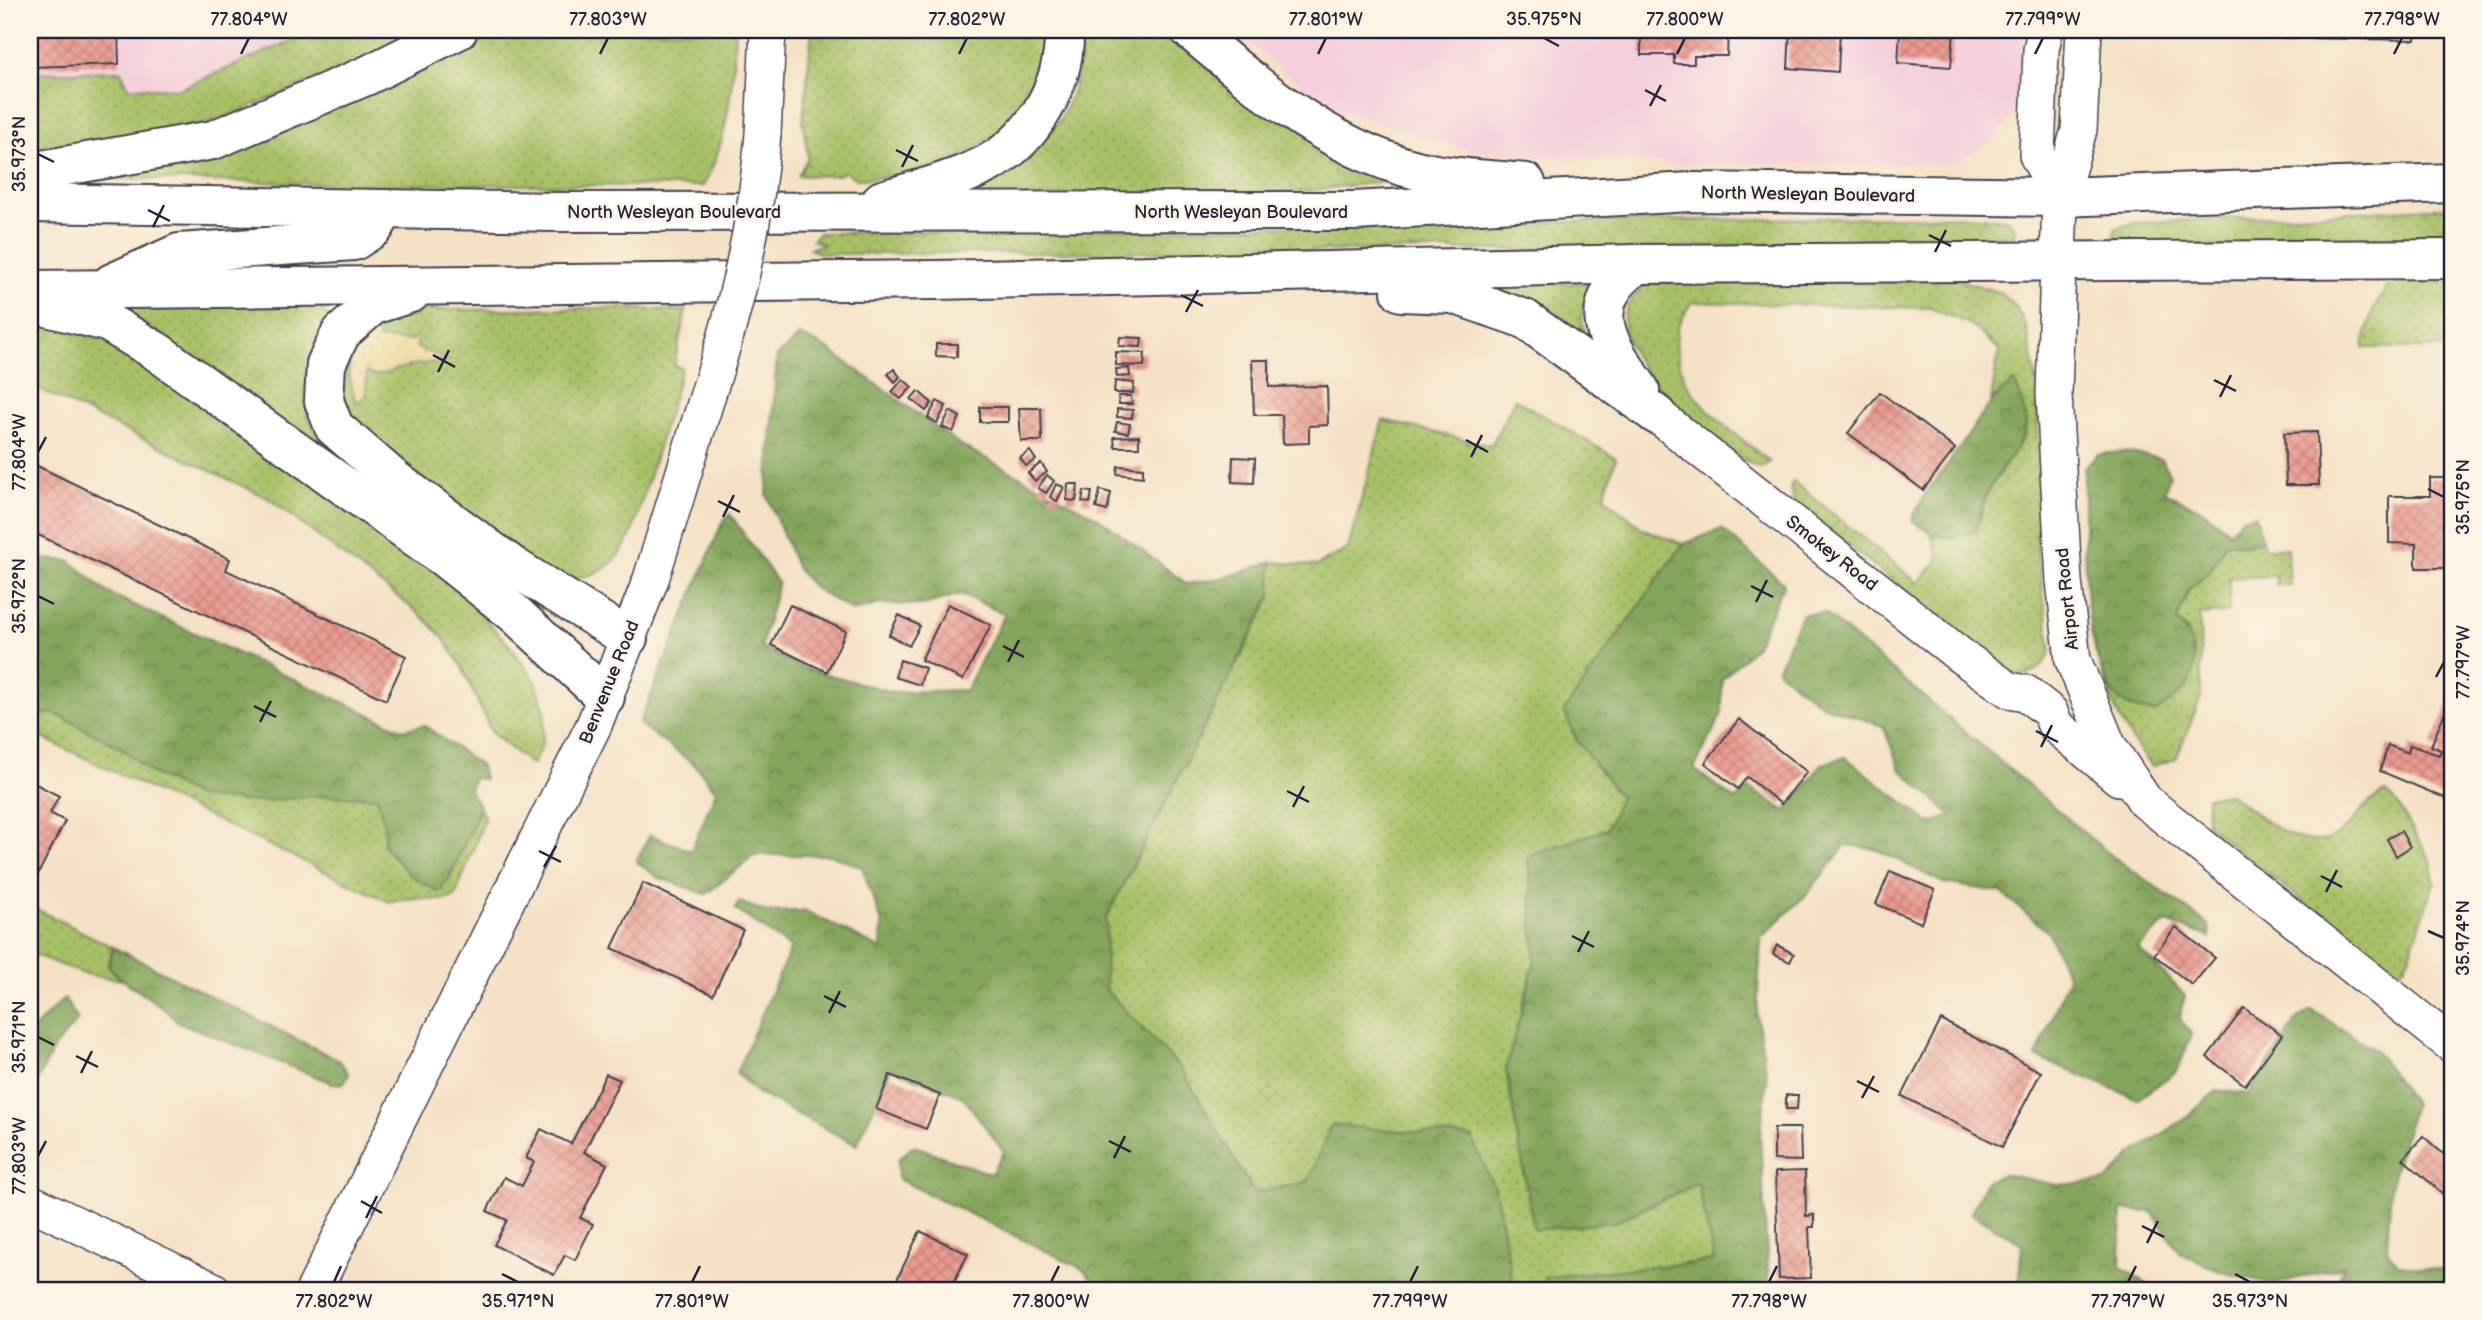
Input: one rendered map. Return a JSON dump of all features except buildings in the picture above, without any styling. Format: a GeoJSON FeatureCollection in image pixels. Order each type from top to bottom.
{"type":"FeatureCollection","features":[{"type":"Feature","properties":{"kind":"highway"},"geometry":{"type":"LineString","coordinates":[[30,172],[213,140],[366,76],[458,30]]}},
{"type":"Feature","properties":{"kind":"highway"},"geometry":{"type":"LineString","coordinates":[[845,212],[981,168],[1013,146],[1042,113],[1059,78],[1064,30]]}},
{"type":"Feature","properties":{"kind":"highway"},"geometry":{"type":"LineString","coordinates":[[1191,30],[1275,100],[1323,131],[1384,160],[1435,174],[1653,195]]}},
{"type":"Feature","properties":{"kind":"highway","name":"North Wesleyan Boulevard"},"geometry":{"type":"LineString","coordinates":[[30,203],[384,211],[1354,211],[1714,192],[2060,197],[2452,183]]}},
{"type":"Feature","properties":{"kind":"highway"},"geometry":{"type":"LineString","coordinates":[[97,289],[179,253],[354,241],[374,228],[384,211]]}},
{"type":"Feature","properties":{"kind":"highway"},"geometry":{"type":"LineString","coordinates":[[30,290],[1176,274],[1637,264],[2452,259]]}},
{"type":"Feature","properties":{"kind":"highway"},"geometry":{"type":"LineString","coordinates":[[1637,264],[1619,278],[1606,299],[1603,319],[1609,344],[1657,415]]}},
{"type":"Feature","properties":{"kind":"highway"},"geometry":{"type":"LineString","coordinates":[[1176,274],[1351,289],[1453,294],[1498,307],[1534,325],[1657,415]]}},
{"type":"Feature","properties":{"kind":"highway"},"geometry":{"type":"LineString","coordinates":[[502,284],[412,293],[373,305],[341,333],[326,364],[324,401],[334,427],[395,480],[514,567],[628,638]]}},
{"type":"Feature","properties":{"kind":"highway"},"geometry":{"type":"LineString","coordinates":[[30,304],[107,322],[156,351],[446,559],[514,613],[605,697]]}},
{"type":"Feature","properties":{"kind":"main road","name":"Benvenue Road"},"geometry":{"type":"LineString","coordinates":[[314,1290],[605,697],[651,579],[738,300],[759,192],[768,30]]}},
{"type":"Feature","properties":{"kind":"main road"},"geometry":{"type":"LineString","coordinates":[[2045,30],[2040,50],[2037,155],[2060,197]]}},
{"type":"Feature","properties":{"kind":"main road","name":"Airport Road"},"geometry":{"type":"LineString","coordinates":[[2084,30],[2079,130],[2060,197],[2054,394],[2057,490],[2073,660],[2108,746],[2146,801],[2452,1045]]}},
{"type":"Feature","properties":{"kind":"main road","name":"Smokey Road"},"geometry":{"type":"LineString","coordinates":[[1657,415],[2009,690],[2026,693],[2050,712],[2055,724],[2146,801]]}},
{"type":"Feature","properties":{"kind":"main road"},"geometry":{"type":"LineString","coordinates":[[30,1202],[213,1290]]}},
{"type":"Feature","properties":{"kind":"shaded area"},"geometry":{"type":"Polygon","coordinates":[[[30,30],[435,30],[30,157],[30,30]]]}},
{"type":"Feature","properties":{"kind":"shaded area"},"geometry":{"type":"Polygon","coordinates":[[[1232,30],[2025,30],[2014,115],[1992,142],[1953,164],[1673,164],[1471,151],[1331,108],[1232,30]]]}},
{"type":"Feature","properties":{"kind":"green space"},"geometry":{"type":"Polygon","coordinates":[[[316,30],[435,30],[216,121],[30,157],[30,73],[121,71],[128,87],[180,89],[316,30]]]}},
{"type":"Feature","properties":{"kind":"green space"},"geometry":{"type":"Polygon","coordinates":[[[482,30],[735,30],[731,90],[724,130],[719,150],[703,186],[331,184],[53,177],[307,111],[482,30]]]}},
{"type":"Feature","properties":{"kind":"green space"},"geometry":{"type":"Polygon","coordinates":[[[812,30],[1048,30],[1040,83],[1015,117],[996,134],[976,148],[930,168],[881,178],[856,179],[845,171],[840,175],[798,176],[808,157],[803,122],[812,30]]]}},
{"type":"Feature","properties":{"kind":"green space"},"geometry":{"type":"Polygon","coordinates":[[[1081,30],[1174,30],[1395,180],[1307,191],[946,199],[1026,155],[1045,138],[1060,119],[1071,96],[1078,66],[1081,30]]]}},
{"type":"Feature","properties":{"kind":"green space"},"geometry":{"type":"Polygon","coordinates":[[[2452,207],[2452,236],[2218,247],[2150,245],[2114,238],[2115,228],[2135,223],[2452,207]]]}},
{"type":"Feature","properties":{"kind":"green space"},"geometry":{"type":"Polygon","coordinates":[[[1969,216],[2008,220],[2015,228],[2014,236],[1636,249],[823,254],[809,249],[824,244],[812,240],[819,233],[1969,216]]]}},
{"type":"Feature","properties":{"kind":"green space"},"geometry":{"type":"Polygon","coordinates":[[[2413,274],[2452,275],[2452,348],[2364,348],[2367,328],[2375,307],[2386,289],[2394,282],[2413,274]]]}},
{"type":"Feature","properties":{"kind":"green space"},"geometry":{"type":"Polygon","coordinates":[[[1953,278],[2001,293],[2017,308],[2027,329],[2038,389],[2037,550],[2051,651],[2044,663],[2029,674],[2009,673],[1794,502],[1790,488],[1793,481],[1918,583],[1939,559],[1931,535],[1952,538],[1976,531],[1988,491],[2026,434],[2014,382],[1991,400],[1999,350],[1970,324],[1930,308],[1692,302],[1677,331],[1677,353],[1682,373],[1705,407],[1770,462],[1761,468],[1719,442],[1658,386],[1635,356],[1625,332],[1625,312],[1648,281],[1953,278]]]}},
{"type":"Feature","properties":{"kind":"green space"},"geometry":{"type":"Polygon","coordinates":[[[1458,283],[1598,283],[1584,303],[1582,320],[1588,338],[1601,358],[1458,283]]]}},
{"type":"Feature","properties":{"kind":"green space"},"geometry":{"type":"Polygon","coordinates":[[[308,300],[321,307],[333,325],[307,375],[305,397],[314,429],[334,456],[253,405],[119,305],[308,300]]]}},
{"type":"Feature","properties":{"kind":"green space"},"geometry":{"type":"Polygon","coordinates":[[[619,308],[686,311],[674,365],[682,368],[634,527],[613,562],[594,574],[568,579],[553,578],[361,438],[350,418],[343,391],[348,359],[349,379],[356,402],[366,372],[375,376],[412,365],[446,360],[417,348],[417,336],[410,341],[378,339],[379,323],[425,310],[619,308]]]}},
{"type":"Feature","properties":{"kind":"green space"},"geometry":{"type":"Polygon","coordinates":[[[30,318],[120,344],[447,578],[510,646],[536,682],[545,711],[542,745],[532,765],[492,733],[461,665],[441,635],[420,614],[268,498],[30,385],[30,318]]]}},
{"type":"Feature","properties":{"kind":"green space"},"geometry":{"type":"Polygon","coordinates":[[[800,335],[828,349],[962,446],[1099,518],[1187,584],[1226,577],[1272,562],[1271,596],[1106,918],[1105,989],[1182,1070],[1254,1193],[1308,1182],[1331,1125],[1471,1137],[1495,1189],[1514,1290],[1101,1290],[1083,1269],[898,1179],[898,1159],[914,1146],[991,1174],[1004,1152],[963,1097],[891,1068],[857,1145],[757,1093],[736,1073],[791,948],[735,909],[739,902],[766,912],[806,911],[881,949],[882,923],[862,867],[830,855],[755,855],[706,894],[657,877],[636,861],[650,835],[691,851],[716,791],[695,765],[639,724],[722,523],[730,514],[778,583],[761,647],[804,668],[892,692],[966,690],[1005,614],[961,594],[923,605],[881,604],[852,611],[813,587],[797,569],[767,495],[777,356],[800,335]]]}},
{"type":"Feature","properties":{"kind":"green space"},"geometry":{"type":"Polygon","coordinates":[[[2014,381],[2026,416],[2025,428],[2022,439],[1987,494],[1976,531],[1957,536],[1942,536],[1928,531],[1912,520],[1923,499],[1986,410],[2014,381]]]}},
{"type":"Feature","properties":{"kind":"green space"},"geometry":{"type":"Polygon","coordinates":[[[1515,399],[1616,458],[1604,497],[1643,529],[1683,544],[1564,711],[1577,741],[1620,797],[1607,829],[1528,856],[1535,961],[1506,1069],[1534,1230],[1615,1222],[1699,1182],[1714,1261],[1547,1277],[1540,1290],[1514,1290],[1495,1189],[1308,1182],[1254,1193],[1182,1070],[1105,989],[1106,918],[1271,597],[1272,562],[1316,566],[1348,549],[1383,420],[1491,446],[1515,399]]]}},
{"type":"Feature","properties":{"kind":"green space"},"geometry":{"type":"Polygon","coordinates":[[[2125,452],[2162,459],[2170,476],[2164,492],[2202,510],[2230,532],[2241,518],[2256,515],[2262,540],[2247,545],[2226,542],[2209,573],[2189,589],[2177,620],[2191,643],[2194,670],[2183,691],[2155,713],[2126,705],[2113,693],[2094,644],[2089,615],[2084,553],[2084,469],[2098,454],[2125,452]]]}},
{"type":"Feature","properties":{"kind":"green space"},"geometry":{"type":"Polygon","coordinates":[[[1722,529],[1784,584],[1756,646],[1722,679],[1722,713],[1694,769],[1735,800],[1749,788],[1786,811],[1822,764],[1845,757],[1930,823],[1952,816],[1900,769],[1883,726],[1822,705],[1777,670],[1802,614],[1825,613],[2107,852],[2209,925],[2210,937],[2166,922],[2138,948],[2185,995],[2180,1019],[2192,1034],[2177,1071],[2138,1099],[2036,1057],[2068,978],[2049,933],[2001,892],[1943,883],[1878,850],[1846,845],[1807,894],[1761,938],[1757,1016],[1767,1079],[1760,1135],[1769,1290],[1540,1290],[1546,1277],[1714,1261],[1698,1183],[1615,1222],[1534,1230],[1506,1069],[1535,961],[1528,856],[1607,829],[1620,797],[1577,741],[1564,711],[1683,544],[1722,529]]]}},
{"type":"Feature","properties":{"kind":"green space"},"geometry":{"type":"Polygon","coordinates":[[[2262,540],[2264,548],[2288,548],[2290,585],[2276,585],[2276,576],[2229,578],[2229,612],[2200,615],[2201,697],[2176,759],[2152,766],[2118,716],[2099,659],[2113,694],[2188,631],[2177,620],[2189,589],[2209,573],[2226,542],[2247,545],[2262,540]]]}},
{"type":"Feature","properties":{"kind":"green space"},"geometry":{"type":"Polygon","coordinates":[[[30,554],[43,559],[70,561],[108,593],[403,730],[424,725],[481,766],[484,779],[474,778],[470,790],[480,808],[449,879],[439,892],[409,875],[384,846],[385,829],[377,797],[316,796],[255,802],[198,797],[150,772],[123,749],[56,714],[30,713],[30,554]]]}},
{"type":"Feature","properties":{"kind":"green space"},"geometry":{"type":"Polygon","coordinates":[[[30,713],[56,714],[123,749],[150,772],[255,802],[316,796],[378,796],[385,829],[384,846],[438,892],[449,879],[480,808],[485,818],[455,897],[440,900],[415,898],[387,901],[30,732],[30,713]]]}},
{"type":"Feature","properties":{"kind":"green space"},"geometry":{"type":"Polygon","coordinates":[[[2386,792],[2395,800],[2431,861],[2434,883],[2410,955],[2403,968],[2393,972],[2206,825],[2207,797],[2230,794],[2280,830],[2309,841],[2323,840],[2337,835],[2370,802],[2386,792]]]}},
{"type":"Feature","properties":{"kind":"green space"},"geometry":{"type":"Polygon","coordinates":[[[30,906],[113,947],[108,966],[121,980],[84,974],[30,953],[30,906]]]}},
{"type":"Feature","properties":{"kind":"green space"},"geometry":{"type":"Polygon","coordinates":[[[113,947],[340,1061],[349,1074],[343,1084],[332,1083],[178,1022],[108,966],[113,947]]]}},
{"type":"Feature","properties":{"kind":"green space"},"geometry":{"type":"Polygon","coordinates":[[[64,998],[78,1020],[54,1047],[30,1097],[30,1033],[64,998]]]}},
{"type":"Feature","properties":{"kind":"green space"},"geometry":{"type":"Polygon","coordinates":[[[2312,1010],[2375,1050],[2414,1104],[2391,1184],[2387,1251],[2399,1265],[2447,1270],[2440,1290],[2333,1290],[2344,1266],[2275,1284],[2221,1272],[2180,1253],[2152,1212],[2122,1210],[2120,1266],[2155,1290],[2018,1290],[2022,1244],[1971,1213],[1986,1181],[2003,1174],[2057,1185],[2107,1181],[2133,1153],[2185,1119],[2217,1090],[2248,1094],[2298,1018],[2312,1010]]]}},
{"type":"Feature","properties":{"kind":"sand"},"geometry":{"type":"Polygon","coordinates":[[[379,323],[378,339],[410,341],[417,336],[417,348],[448,360],[412,365],[375,376],[366,372],[366,396],[356,402],[350,377],[351,358],[360,341],[379,323]]]}}]}
